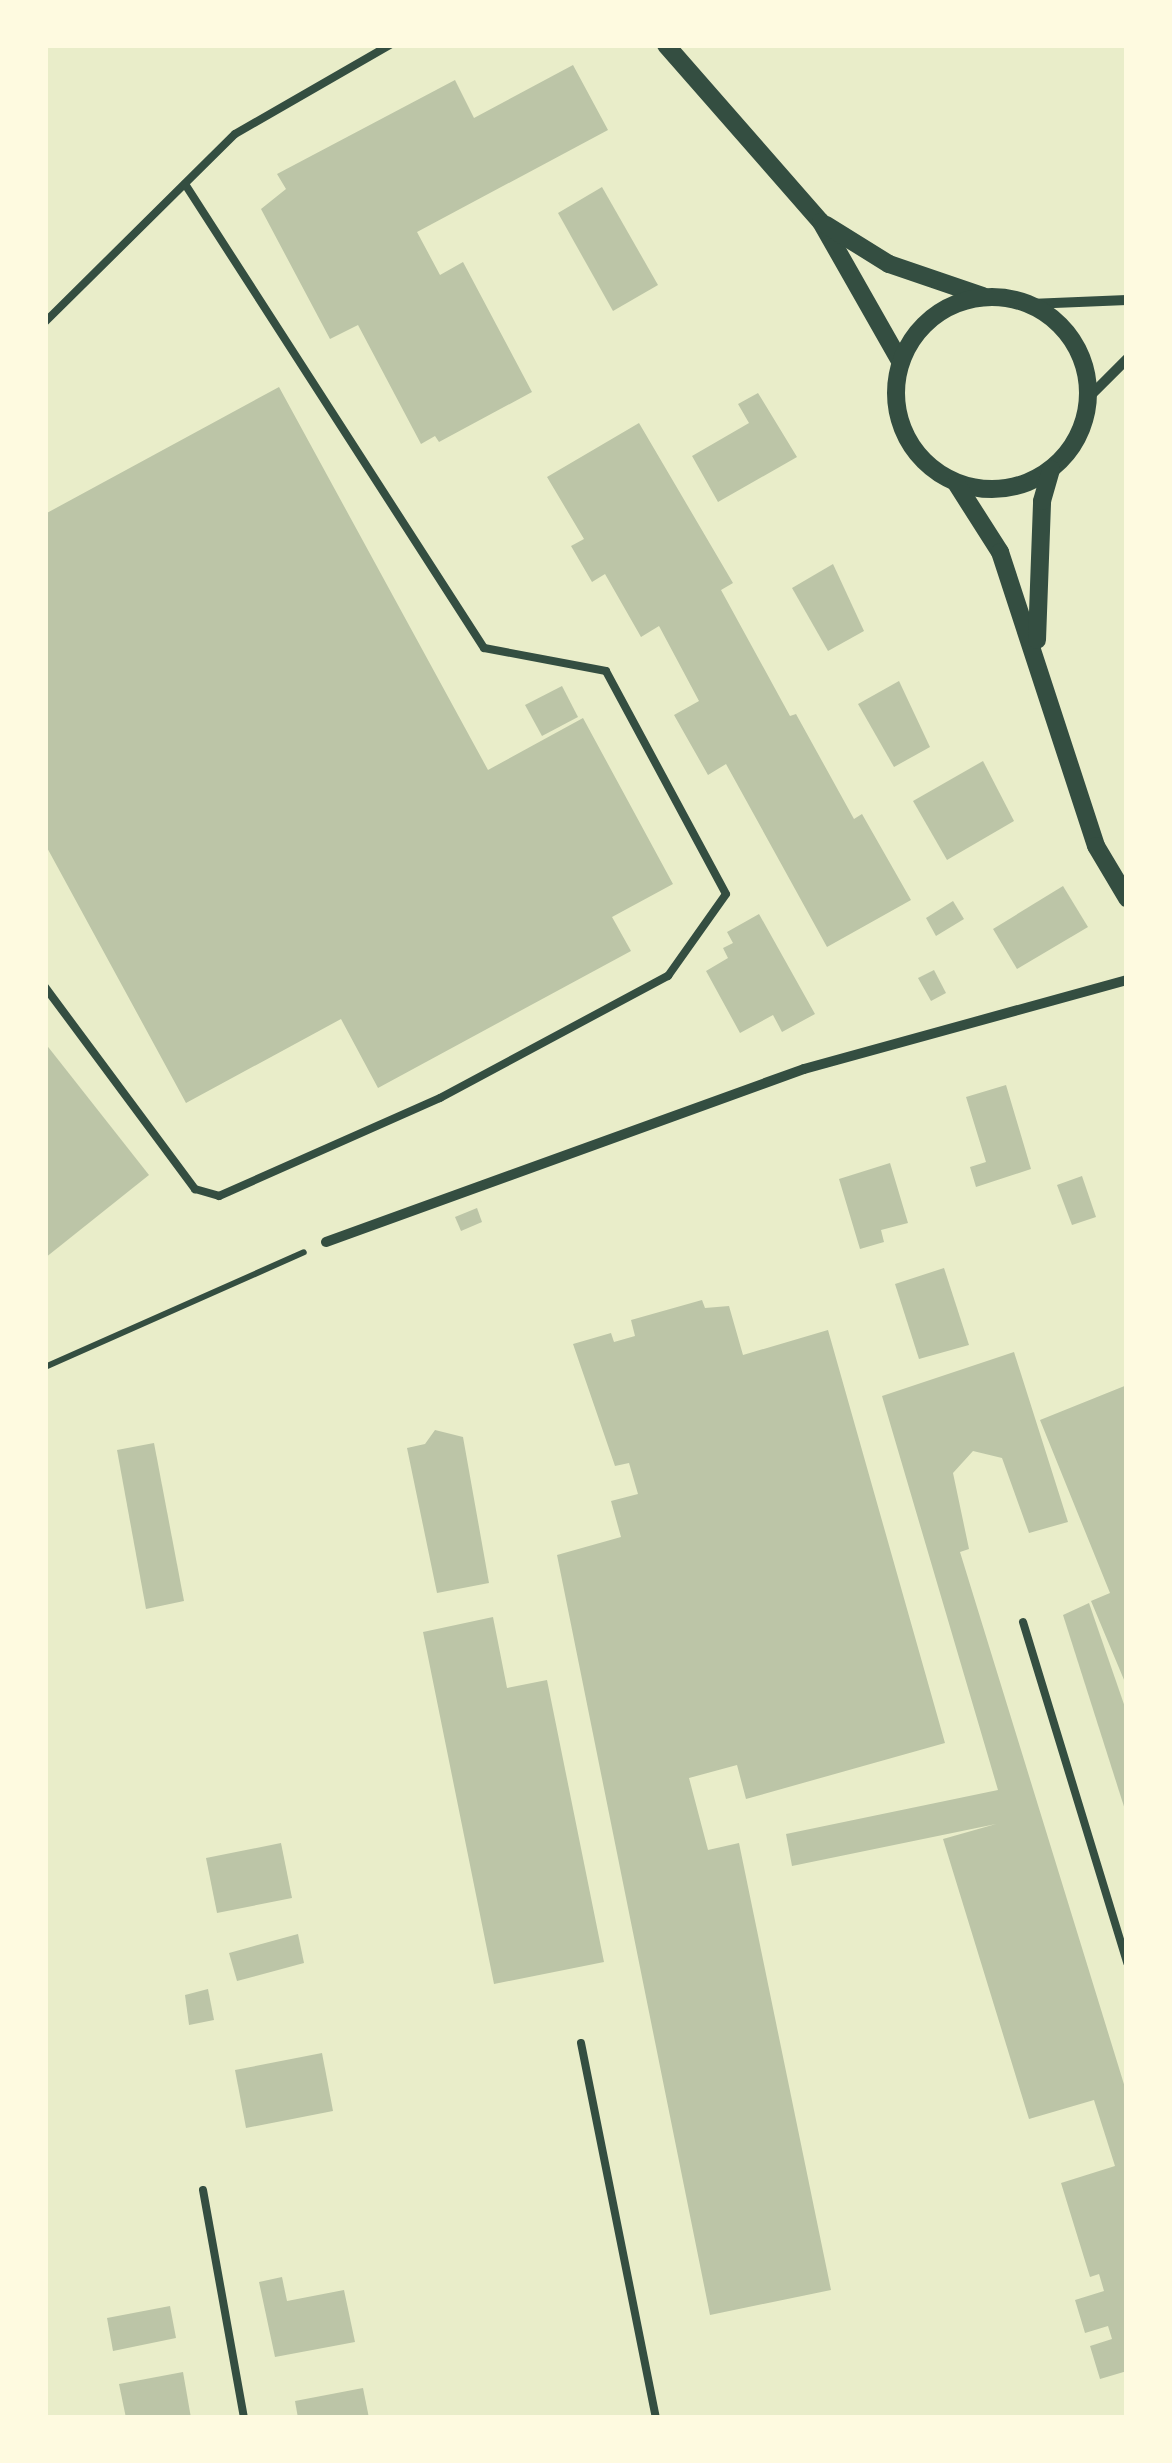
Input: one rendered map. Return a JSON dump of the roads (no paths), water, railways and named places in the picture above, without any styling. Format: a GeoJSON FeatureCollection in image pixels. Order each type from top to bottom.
{"type":"FeatureCollection","features":[{"type":"Feature","properties":{"kind":"street"},"geometry":{"type":"LineString","coordinates":[[666,45],[821,222],[900,361],[898,419],[930,468],[956,483],[988,490],[1022,485],[1051,469],[1070,450],[1088,398],[1127,358]]}},
{"type":"Feature","properties":{"kind":"street"},"geometry":{"type":"LineString","coordinates":[[821,222],[889,264],[985,296],[1030,304],[1127,300]]}},
{"type":"Feature","properties":{"kind":"street"},"geometry":{"type":"LineString","coordinates":[[900,361],[933,316],[985,296]]}},
{"type":"Feature","properties":{"kind":"street"},"geometry":{"type":"LineString","coordinates":[[1030,304],[1074,342],[1088,398]]}},
{"type":"Feature","properties":{"kind":"street"},"geometry":{"type":"LineString","coordinates":[[1036,656],[1038,556],[1051,469]]}},
{"type":"Feature","properties":{"kind":"street"},"geometry":{"type":"LineString","coordinates":[[956,483],[1000,552],[1036,656],[1054,728],[1096,846],[1127,898]]}},
{"type":"Feature","properties":{"kind":"street"},"geometry":{"type":"LineString","coordinates":[[326,1242],[804,1069],[1127,980]]}},
{"type":"Feature","properties":{"kind":"lane"},"geometry":{"type":"LineString","coordinates":[[45,322],[235,134],[390,45]]}},
{"type":"Feature","properties":{"kind":"lane"},"geometry":{"type":"LineString","coordinates":[[45,986],[195,1189],[219,1196],[440,1098],[668,976],[726,894],[606,671],[484,648],[185,184]]}},
{"type":"Feature","properties":{"kind":"lane"},"geometry":{"type":"LineString","coordinates":[[1023,1622],[1127,1963]]}},
{"type":"Feature","properties":{"kind":"lane"},"geometry":{"type":"LineString","coordinates":[[580,2043],[656,2418]]}},
{"type":"Feature","properties":{"kind":"lane"},"geometry":{"type":"LineString","coordinates":[[203,2190],[244,2418]]}}]}
